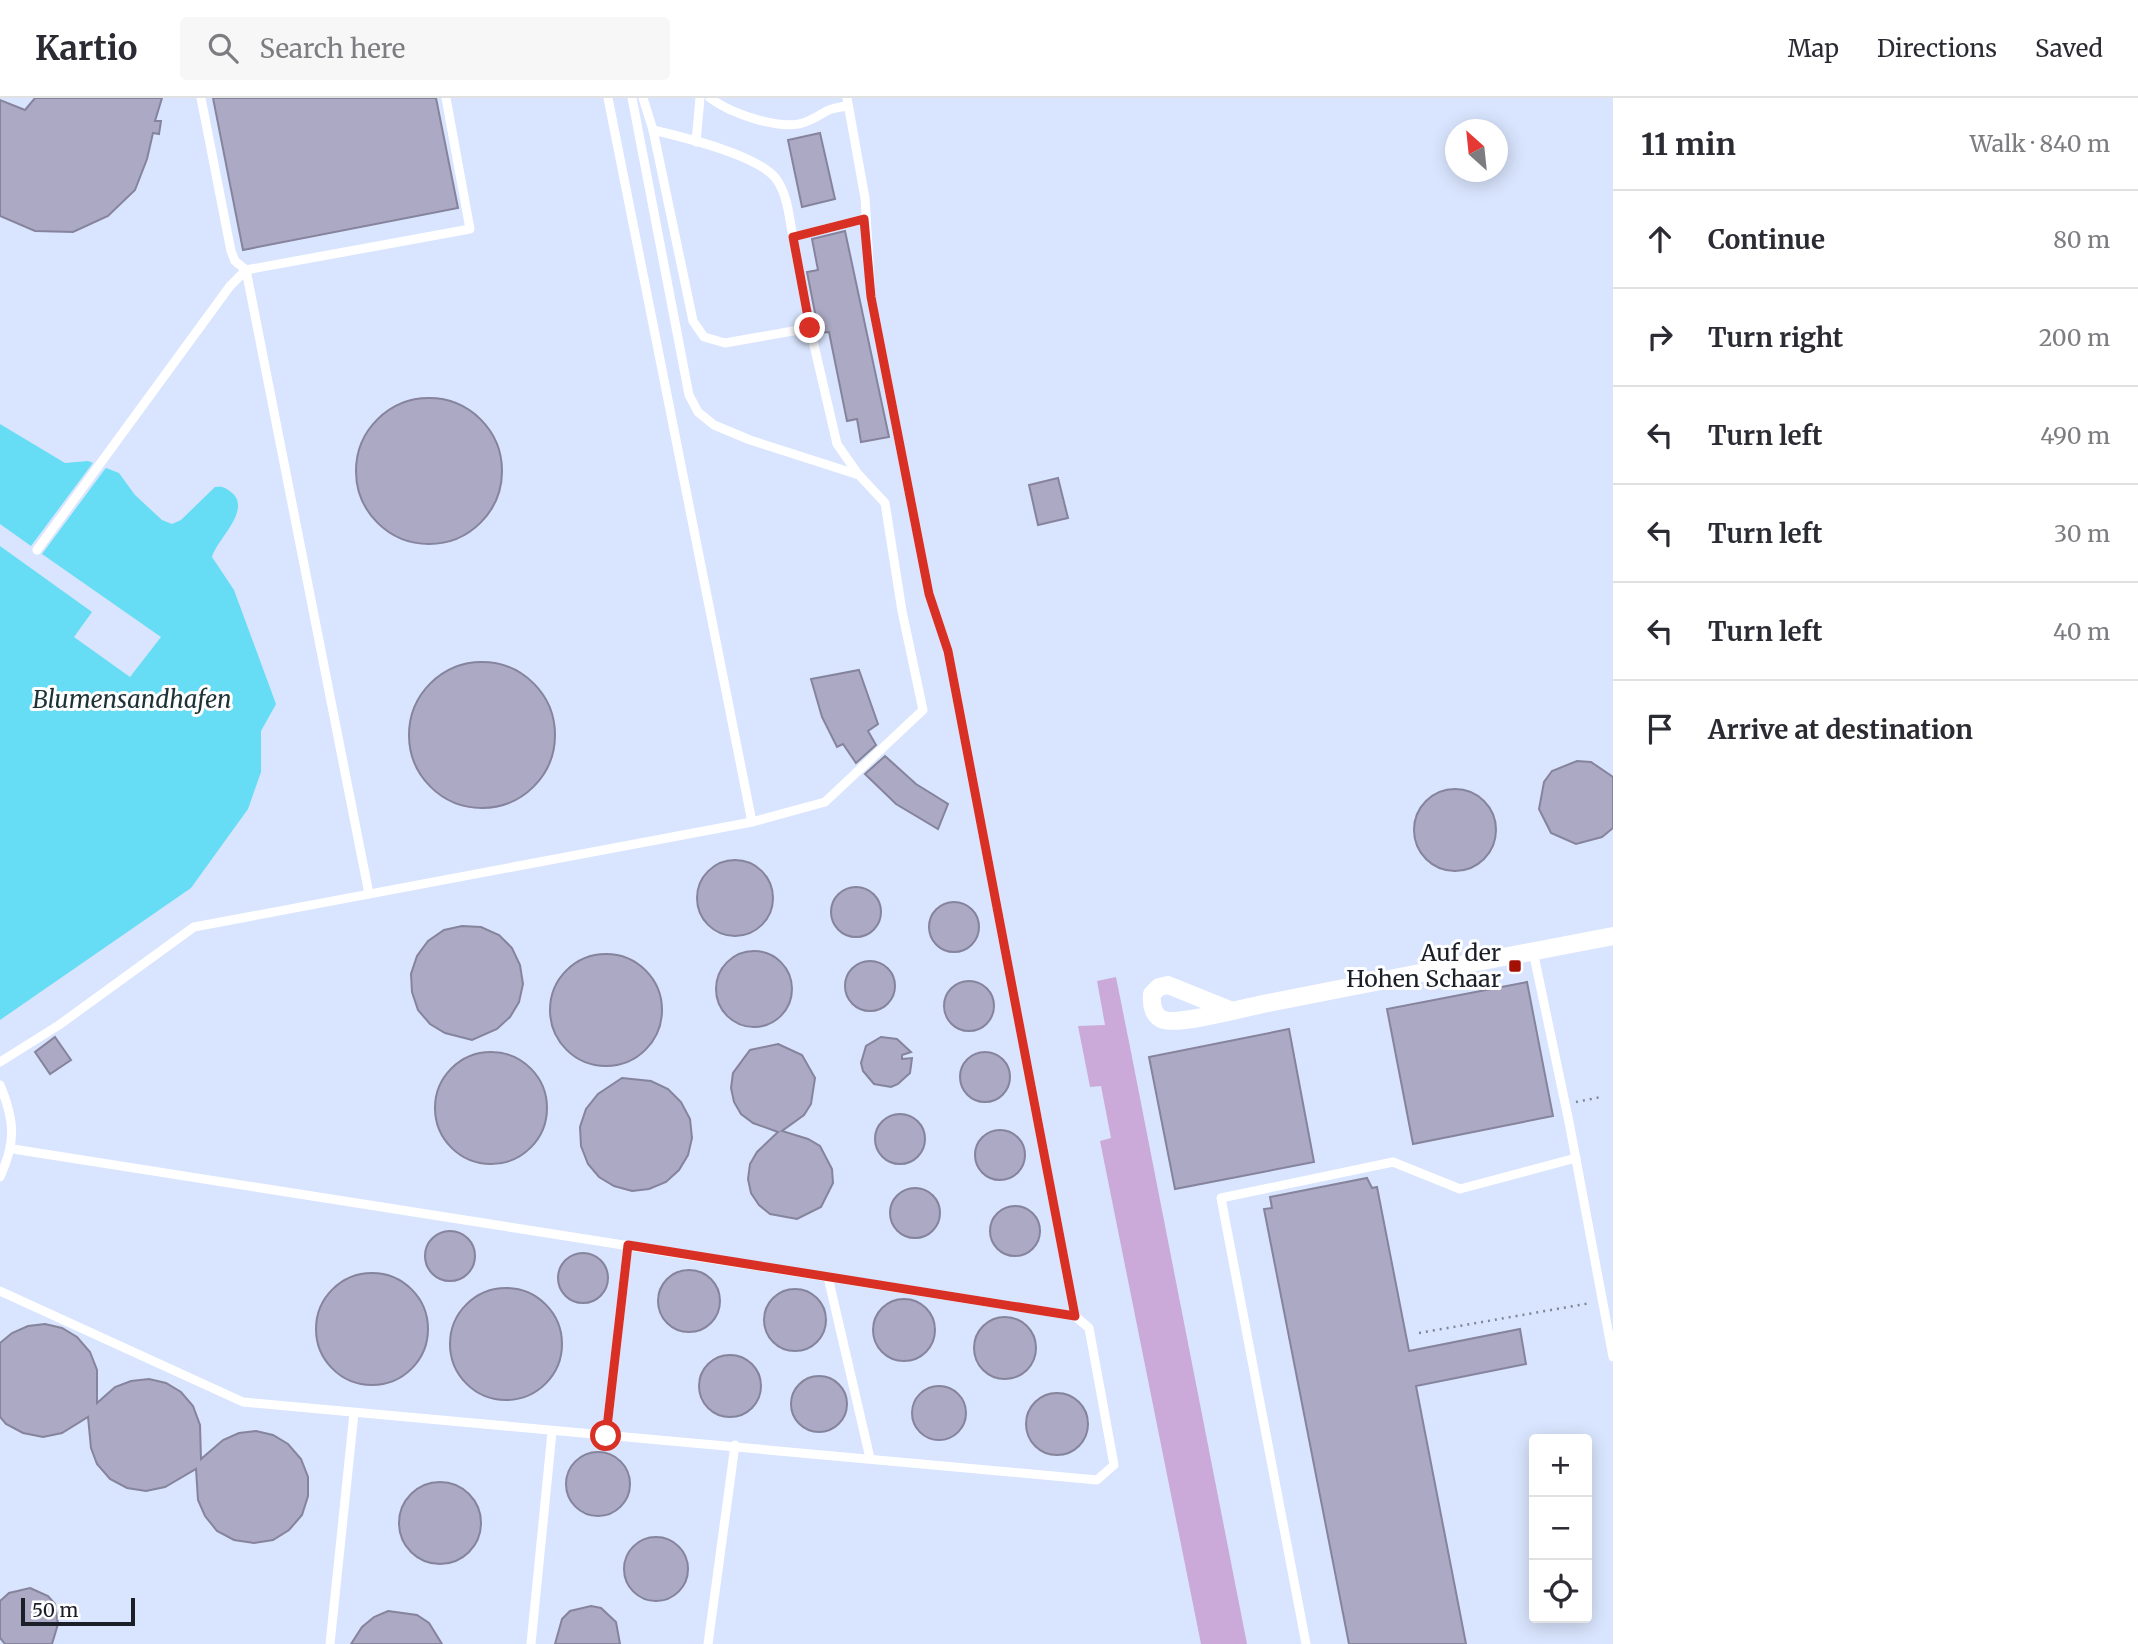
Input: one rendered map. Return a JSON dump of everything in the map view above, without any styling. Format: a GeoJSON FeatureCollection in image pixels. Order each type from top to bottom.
{"type":"FeatureCollection","features":[{"type":"Feature","properties":{"kind":"street"},"geometry":{"type":"LineString","coordinates":[[1230,1010],[1613,936]]}},
{"type":"Feature","properties":{"kind":"lane"},"geometry":{"type":"LineString","coordinates":[[201,98],[231,251],[235,261],[246,270],[369,894]]}},
{"type":"Feature","properties":{"kind":"lane"},"geometry":{"type":"LineString","coordinates":[[37,550],[230,286],[246,270],[470,229],[446,98]]}},
{"type":"Feature","properties":{"kind":"lane"},"geometry":{"type":"LineString","coordinates":[[608,98],[752,822]]}},
{"type":"Feature","properties":{"kind":"lane"},"geometry":{"type":"LineString","coordinates":[[632,98],[689,395],[698,412],[713,425],[750,440],[859,475]]}},
{"type":"Feature","properties":{"kind":"lane"},"geometry":{"type":"LineString","coordinates":[[643,98],[653,130],[690,310],[698,330],[704,337],[725,342],[810,328]]}},
{"type":"Feature","properties":{"kind":"lane"},"geometry":{"type":"LineString","coordinates":[[696,142],[700,98]]}},
{"type":"Feature","properties":{"kind":"lane"},"geometry":{"type":"LineString","coordinates":[[710,98],[725,109],[777,125],[807,122],[825,109],[848,102],[865,198],[864,219],[871,297],[929,594],[948,651],[1075,1316]]}},
{"type":"Feature","properties":{"kind":"lane"},"geometry":{"type":"LineString","coordinates":[[0,1062],[59,1025],[194,927],[752,822],[825,802],[923,710],[902,611],[885,503],[859,475],[837,444],[781,186],[769,170],[696,142],[653,130]]}},
{"type":"Feature","properties":{"kind":"lane"},"geometry":{"type":"LineString","coordinates":[[793,237],[864,219]]}},
{"type":"Feature","properties":{"kind":"lane"},"geometry":{"type":"LineString","coordinates":[[1533,951],[1566,1104],[1613,1357]]}},
{"type":"Feature","properties":{"kind":"lane"},"geometry":{"type":"LineString","coordinates":[[0,1085],[9,1106],[13,1149],[0,1177]]}},
{"type":"Feature","properties":{"kind":"lane"},"geometry":{"type":"LineString","coordinates":[[0,1291],[243,1402],[1097,1480],[1114,1465],[1089,1328],[1075,1316],[13,1149]]}},
{"type":"Feature","properties":{"kind":"lane"},"geometry":{"type":"LineString","coordinates":[[1306,1644],[1221,1198],[1393,1162],[1460,1189],[1576,1158]]}},
{"type":"Feature","properties":{"kind":"lane"},"geometry":{"type":"LineString","coordinates":[[606,1436],[628,1245]]}},
{"type":"Feature","properties":{"kind":"lane"},"geometry":{"type":"LineString","coordinates":[[828,1277],[870,1458]]}},
{"type":"Feature","properties":{"kind":"lane"},"geometry":{"type":"LineString","coordinates":[[330,1644],[354,1413]]}},
{"type":"Feature","properties":{"kind":"lane"},"geometry":{"type":"LineString","coordinates":[[531,1644],[552,1432]]}},
{"type":"Feature","properties":{"kind":"lane"},"geometry":{"type":"LineString","coordinates":[[708,1644],[735,1446]]}},
{"type":"Feature","properties":{"kind":"path"},"geometry":{"type":"LineString","coordinates":[[1566,1104],[1601,1097]]}},
{"type":"Feature","properties":{"kind":"path"},"geometry":{"type":"LineString","coordinates":[[1419,1333],[1583,1306],[1601,1299]]}},
{"type":"Feature","properties":{"kind":"shaded area"},"geometry":{"type":"Polygon","coordinates":[[[1116,977],[1247,1644],[1201,1644],[1100,1141],[1111,1138],[1101,1086],[1090,1087],[1078,1026],[1105,1025],[1097,981],[1116,977]]]}},
{"type":"Feature","properties":{"kind":"water","name":"Blumensandhafen"},"geometry":{"type":"Polygon","coordinates":[[[0,424],[65,463],[88,461],[119,473],[135,495],[162,520],[172,524],[181,520],[215,487],[223,487],[231,492],[237,499],[236,515],[212,557],[234,590],[276,704],[261,731],[261,772],[248,809],[191,888],[0,1020],[0,424]]]}},
{"type":"Feature","properties":{"kind":"pier"},"geometry":{"type":"Polygon","coordinates":[[[95,460],[108,465],[42,554],[161,637],[130,677],[74,637],[92,612],[0,546],[0,524],[31,546],[95,460]]]}},
{"type":"Feature","properties":{"kind":"building"},"geometry":{"type":"Polygon","coordinates":[[[35,98],[162,98],[155,121],[161,121],[159,134],[153,133],[147,159],[135,190],[108,216],[73,232],[35,231],[0,216],[0,100],[25,110],[35,98]]]}},
{"type":"Feature","properties":{"kind":"building"},"geometry":{"type":"Polygon","coordinates":[[[213,98],[436,98],[458,208],[243,250],[213,98]]]}},
{"type":"Feature","properties":{"kind":"building"},"geometry":{"type":"Polygon","coordinates":[[[820,133],[835,199],[802,207],[788,140],[820,133]]]}},
{"type":"Feature","properties":{"kind":"building"},"geometry":{"type":"Polygon","coordinates":[[[845,231],[889,437],[861,442],[857,419],[847,421],[829,332],[819,333],[807,272],[818,270],[812,239],[845,231]]]}},
{"type":"Feature","properties":{"kind":"building"},"geometry":{"type":"Polygon","coordinates":[[[429,398],[457,404],[481,419],[496,443],[502,471],[496,499],[481,523],[457,538],[429,544],[401,538],[377,523],[362,499],[356,471],[362,443],[377,419],[401,404],[429,398]]]}},
{"type":"Feature","properties":{"kind":"building"},"geometry":{"type":"Polygon","coordinates":[[[1058,478],[1068,518],[1038,525],[1029,485],[1058,478]]]}},
{"type":"Feature","properties":{"kind":"building"},"geometry":{"type":"Polygon","coordinates":[[[482,662],[510,667],[534,683],[550,707],[555,735],[550,763],[534,787],[510,803],[482,808],[454,803],[430,787],[414,763],[409,735],[414,707],[430,683],[454,667],[482,662]]]}},
{"type":"Feature","properties":{"kind":"building"},"geometry":{"type":"Polygon","coordinates":[[[859,670],[878,724],[868,731],[876,745],[856,763],[843,744],[837,747],[822,717],[811,679],[859,670]]]}},
{"type":"Feature","properties":{"kind":"building"},"geometry":{"type":"Polygon","coordinates":[[[885,756],[916,784],[948,804],[938,829],[896,804],[865,774],[885,756]]]}},
{"type":"Feature","properties":{"kind":"building"},"geometry":{"type":"Polygon","coordinates":[[[1577,761],[1591,762],[1613,777],[1613,828],[1602,837],[1576,844],[1551,833],[1539,809],[1544,782],[1552,771],[1577,761]]]}},
{"type":"Feature","properties":{"kind":"building"},"geometry":{"type":"Polygon","coordinates":[[[1447,789],[1463,789],[1478,796],[1489,807],[1496,822],[1493,846],[1484,859],[1463,871],[1447,871],[1432,864],[1421,853],[1414,838],[1414,822],[1421,807],[1432,796],[1447,789]]]}},
{"type":"Feature","properties":{"kind":"building"},"geometry":{"type":"Polygon","coordinates":[[[735,860],[750,863],[762,871],[770,883],[773,898],[770,913],[762,925],[750,933],[735,936],[720,933],[708,925],[700,913],[697,898],[700,883],[708,871],[720,863],[735,860]]]}},
{"type":"Feature","properties":{"kind":"building"},"geometry":{"type":"Polygon","coordinates":[[[856,887],[874,894],[881,912],[874,930],[856,937],[838,930],[831,912],[838,894],[856,887]]]}},
{"type":"Feature","properties":{"kind":"building"},"geometry":{"type":"Polygon","coordinates":[[[954,902],[972,909],[979,927],[972,945],[954,952],[936,945],[929,927],[936,909],[954,902]]]}},
{"type":"Feature","properties":{"kind":"building"},"geometry":{"type":"Polygon","coordinates":[[[462,926],[481,927],[499,935],[512,948],[520,965],[523,984],[519,1002],[510,1017],[497,1029],[472,1040],[445,1033],[430,1024],[418,1010],[412,992],[411,974],[417,956],[428,941],[444,930],[462,926]]]}},
{"type":"Feature","properties":{"kind":"building"},"geometry":{"type":"Polygon","coordinates":[[[754,951],[769,954],[781,962],[789,974],[792,989],[789,1004],[781,1016],[769,1024],[754,1027],[739,1024],[727,1016],[719,1004],[716,989],[719,974],[727,962],[739,954],[754,951]]]}},
{"type":"Feature","properties":{"kind":"building"},"geometry":{"type":"Polygon","coordinates":[[[606,954],[627,959],[645,971],[657,989],[662,1010],[657,1031],[645,1049],[627,1061],[606,1066],[585,1061],[567,1049],[555,1031],[550,1010],[555,989],[567,971],[585,959],[606,954]]]}},
{"type":"Feature","properties":{"kind":"building"},"geometry":{"type":"Polygon","coordinates":[[[870,961],[888,968],[895,986],[888,1004],[870,1011],[852,1004],[845,986],[852,968],[870,961]]]}},
{"type":"Feature","properties":{"kind":"building"},"geometry":{"type":"Polygon","coordinates":[[[969,981],[987,988],[994,1006],[987,1024],[969,1031],[951,1024],[944,1006],[951,988],[969,981]]]}},
{"type":"Feature","properties":{"kind":"building"},"geometry":{"type":"Polygon","coordinates":[[[1527,982],[1553,1116],[1413,1144],[1387,1009],[1527,982]]]}},
{"type":"Feature","properties":{"kind":"building"},"geometry":{"type":"Polygon","coordinates":[[[1289,1029],[1314,1162],[1175,1189],[1149,1057],[1289,1029]]]}},
{"type":"Feature","properties":{"kind":"building"},"geometry":{"type":"Polygon","coordinates":[[[55,1037],[71,1060],[50,1074],[35,1052],[55,1037]]]}},
{"type":"Feature","properties":{"kind":"building"},"geometry":{"type":"Polygon","coordinates":[[[881,1037],[897,1039],[911,1052],[902,1055],[902,1059],[912,1058],[910,1073],[891,1087],[874,1084],[863,1071],[861,1063],[866,1046],[881,1037]]]}},
{"type":"Feature","properties":{"kind":"building"},"geometry":{"type":"Polygon","coordinates":[[[778,1044],[802,1055],[815,1078],[811,1104],[804,1115],[782,1131],[808,1139],[820,1146],[832,1169],[833,1183],[821,1207],[797,1219],[770,1214],[759,1205],[751,1193],[748,1179],[750,1164],[757,1152],[778,1132],[753,1123],[741,1114],[734,1102],[731,1088],[733,1073],[750,1050],[778,1044]]]}},
{"type":"Feature","properties":{"kind":"building"},"geometry":{"type":"Polygon","coordinates":[[[491,1052],[512,1057],[530,1069],[542,1087],[547,1108],[542,1129],[530,1147],[512,1159],[491,1164],[470,1159],[452,1147],[440,1129],[435,1108],[440,1087],[452,1069],[470,1057],[491,1052]]]}},
{"type":"Feature","properties":{"kind":"building"},"geometry":{"type":"Polygon","coordinates":[[[985,1052],[1003,1059],[1010,1077],[1003,1095],[985,1102],[967,1095],[960,1077],[967,1059],[985,1052]]]}},
{"type":"Feature","properties":{"kind":"building"},"geometry":{"type":"Polygon","coordinates":[[[622,1078],[651,1081],[668,1089],[681,1102],[690,1119],[692,1138],[688,1155],[679,1170],[666,1182],[649,1189],[632,1191],[614,1186],[599,1177],[588,1164],[581,1146],[580,1127],[586,1109],[598,1094],[622,1078]]]}},
{"type":"Feature","properties":{"kind":"building"},"geometry":{"type":"Polygon","coordinates":[[[900,1114],[918,1121],[925,1139],[918,1157],[900,1164],[882,1157],[875,1139],[882,1121],[900,1114]]]}},
{"type":"Feature","properties":{"kind":"building"},"geometry":{"type":"Polygon","coordinates":[[[1000,1130],[1018,1137],[1025,1155],[1018,1173],[1000,1180],[982,1173],[975,1155],[982,1137],[1000,1130]]]}},
{"type":"Feature","properties":{"kind":"building"},"geometry":{"type":"Polygon","coordinates":[[[1367,1178],[1372,1188],[1377,1187],[1409,1351],[1520,1329],[1526,1364],[1416,1386],[1466,1644],[1349,1644],[1264,1209],[1272,1208],[1270,1197],[1367,1178]]]}},
{"type":"Feature","properties":{"kind":"building"},"geometry":{"type":"Polygon","coordinates":[[[915,1188],[933,1195],[940,1213],[933,1231],[915,1238],[897,1231],[890,1213],[897,1195],[915,1188]]]}},
{"type":"Feature","properties":{"kind":"building"},"geometry":{"type":"Polygon","coordinates":[[[1015,1206],[1033,1213],[1040,1231],[1033,1249],[1015,1256],[997,1249],[990,1231],[997,1213],[1015,1206]]]}},
{"type":"Feature","properties":{"kind":"building"},"geometry":{"type":"Polygon","coordinates":[[[450,1231],[468,1238],[475,1256],[468,1274],[450,1281],[432,1274],[425,1256],[432,1238],[450,1231]]]}},
{"type":"Feature","properties":{"kind":"building"},"geometry":{"type":"Polygon","coordinates":[[[583,1253],[601,1260],[608,1278],[601,1296],[583,1303],[565,1296],[558,1278],[565,1260],[583,1253]]]}},
{"type":"Feature","properties":{"kind":"building"},"geometry":{"type":"Polygon","coordinates":[[[689,1270],[701,1272],[711,1279],[718,1289],[718,1313],[711,1323],[701,1330],[689,1332],[677,1330],[667,1323],[660,1313],[658,1301],[660,1289],[667,1279],[677,1272],[689,1270]]]}},
{"type":"Feature","properties":{"kind":"building"},"geometry":{"type":"Polygon","coordinates":[[[372,1273],[393,1278],[411,1290],[423,1308],[428,1329],[423,1350],[411,1368],[393,1380],[372,1385],[351,1380],[333,1368],[321,1350],[316,1329],[321,1308],[333,1290],[351,1278],[372,1273]]]}},
{"type":"Feature","properties":{"kind":"building"},"geometry":{"type":"Polygon","coordinates":[[[506,1288],[527,1293],[545,1305],[557,1323],[562,1344],[557,1365],[545,1383],[527,1395],[506,1400],[485,1395],[467,1383],[455,1365],[450,1344],[455,1323],[467,1305],[485,1293],[506,1288]]]}},
{"type":"Feature","properties":{"kind":"building"},"geometry":{"type":"Polygon","coordinates":[[[795,1289],[807,1291],[817,1298],[824,1308],[824,1332],[817,1342],[807,1349],[795,1351],[783,1349],[773,1342],[766,1332],[764,1320],[766,1308],[773,1298],[783,1291],[795,1289]]]}},
{"type":"Feature","properties":{"kind":"building"},"geometry":{"type":"Polygon","coordinates":[[[904,1299],[916,1301],[926,1308],[933,1318],[933,1342],[926,1352],[916,1359],[904,1361],[892,1359],[882,1352],[875,1342],[873,1330],[875,1318],[882,1308],[892,1301],[904,1299]]]}},
{"type":"Feature","properties":{"kind":"building"},"geometry":{"type":"Polygon","coordinates":[[[1005,1317],[1017,1319],[1027,1326],[1034,1336],[1034,1360],[1027,1370],[1017,1377],[1005,1379],[993,1377],[983,1370],[976,1360],[974,1348],[976,1336],[983,1326],[993,1319],[1005,1317]]]}},
{"type":"Feature","properties":{"kind":"building"},"geometry":{"type":"Polygon","coordinates":[[[45,1324],[62,1328],[77,1337],[90,1352],[97,1370],[97,1403],[115,1387],[131,1381],[149,1379],[166,1383],[181,1392],[193,1406],[200,1425],[201,1459],[223,1440],[239,1433],[256,1431],[273,1435],[288,1444],[301,1459],[308,1477],[308,1496],[302,1515],[289,1530],[273,1540],[254,1543],[234,1540],[217,1531],[205,1516],[198,1500],[196,1469],[165,1487],[146,1491],[127,1488],[110,1479],[97,1464],[91,1448],[88,1417],[62,1433],[43,1437],[23,1433],[6,1424],[0,1417],[0,1343],[12,1333],[28,1326],[45,1324]]]}},
{"type":"Feature","properties":{"kind":"building"},"geometry":{"type":"Polygon","coordinates":[[[730,1355],[742,1357],[752,1364],[759,1374],[759,1398],[752,1408],[742,1415],[730,1417],[718,1415],[708,1408],[701,1398],[699,1386],[701,1374],[708,1364],[718,1357],[730,1355]]]}},
{"type":"Feature","properties":{"kind":"building"},"geometry":{"type":"Polygon","coordinates":[[[819,1376],[830,1378],[839,1384],[845,1393],[845,1415],[839,1424],[830,1430],[819,1432],[808,1430],[799,1424],[793,1415],[791,1404],[793,1393],[799,1384],[808,1378],[819,1376]]]}},
{"type":"Feature","properties":{"kind":"building"},"geometry":{"type":"Polygon","coordinates":[[[939,1386],[958,1394],[966,1413],[958,1432],[939,1440],[920,1432],[912,1413],[920,1394],[939,1386]]]}},
{"type":"Feature","properties":{"kind":"building"},"geometry":{"type":"Polygon","coordinates":[[[1057,1393],[1069,1395],[1079,1402],[1086,1412],[1086,1436],[1079,1446],[1069,1453],[1057,1455],[1045,1453],[1035,1446],[1028,1436],[1026,1424],[1028,1412],[1035,1402],[1045,1395],[1057,1393]]]}},
{"type":"Feature","properties":{"kind":"building"},"geometry":{"type":"Polygon","coordinates":[[[592,1452],[604,1452],[621,1461],[628,1472],[628,1496],[621,1507],[604,1516],[592,1516],[580,1511],[571,1502],[566,1490],[566,1478],[571,1466],[580,1457],[592,1452]]]}},
{"type":"Feature","properties":{"kind":"building"},"geometry":{"type":"Polygon","coordinates":[[[440,1482],[456,1485],[469,1494],[478,1507],[481,1523],[478,1539],[469,1552],[456,1561],[440,1564],[424,1561],[411,1552],[402,1539],[399,1523],[402,1507],[411,1494],[424,1485],[440,1482]]]}},
{"type":"Feature","properties":{"kind":"building"},"geometry":{"type":"Polygon","coordinates":[[[650,1537],[662,1537],[679,1546],[686,1557],[686,1581],[679,1592],[662,1601],[650,1601],[638,1596],[629,1587],[624,1575],[624,1563],[629,1551],[638,1542],[650,1537]]]}},
{"type":"Feature","properties":{"kind":"building"},"geometry":{"type":"Polygon","coordinates":[[[30,1588],[48,1596],[55,1604],[58,1624],[52,1644],[5,1644],[0,1638],[0,1601],[9,1593],[30,1588]]]}},
{"type":"Feature","properties":{"kind":"building"},"geometry":{"type":"Polygon","coordinates":[[[591,1606],[601,1608],[616,1622],[620,1644],[555,1644],[562,1619],[570,1611],[591,1606]]]}},
{"type":"Feature","properties":{"kind":"building"},"geometry":{"type":"Polygon","coordinates":[[[388,1611],[417,1615],[429,1623],[442,1644],[351,1644],[362,1627],[374,1617],[388,1611]]]}},
{"type":"Feature","properties":{"kind":"place","name":"Auf der Hohen Schaar"},"geometry":{"type":"Point","coordinates":[1515,966]}},
{"type":"Feature","properties":{"kind":"route"},"geometry":{"type":"LineString","coordinates":[[606,1436],[628,1245],[1075,1316],[948,651],[929,594],[905,459],[871,297],[864,219],[793,237],[810,328]]}}]}
